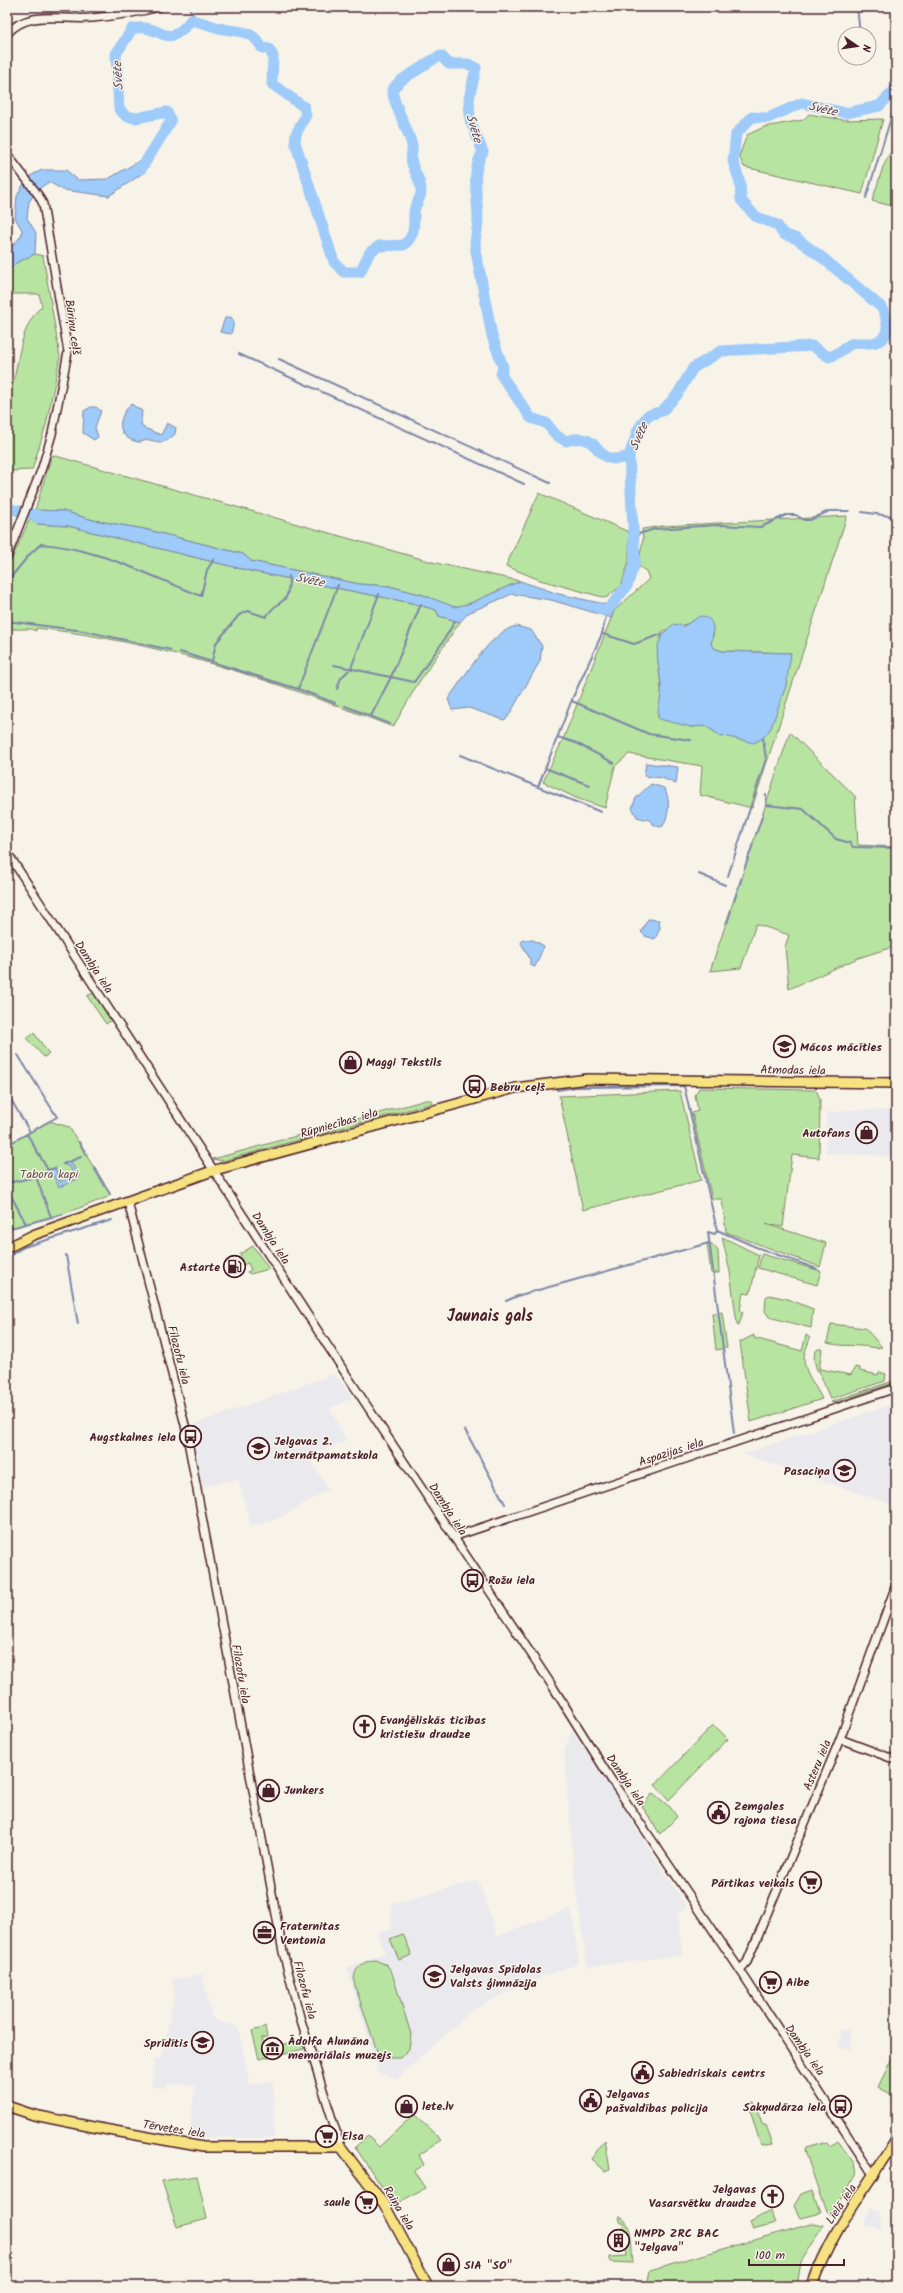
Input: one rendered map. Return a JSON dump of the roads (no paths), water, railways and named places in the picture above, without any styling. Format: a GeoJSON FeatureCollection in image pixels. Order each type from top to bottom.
{"type":"FeatureCollection","features":[{"type":"Feature","properties":{"kind":"main road","name":"Rūpniecības iela"},"geometry":{"type":"LineString","coordinates":[[7,1248],[33,1235],[215,1170],[515,1088],[588,1079],[689,1080]]}},
{"type":"Feature","properties":{"kind":"main road","name":"Atmodas iela"},"geometry":{"type":"LineString","coordinates":[[689,1080],[896,1083]]}},
{"type":"Feature","properties":{"kind":"main road","name":"Tērvetes iela"},"geometry":{"type":"LineString","coordinates":[[7,2106],[34,2115],[203,2147],[341,2147]]}},
{"type":"Feature","properties":{"kind":"main road","name":"Lielā iela"},"geometry":{"type":"LineString","coordinates":[[812,2286],[824,2255],[836,2234],[896,2139]]}},
{"type":"Feature","properties":{"kind":"main road","name":"Raiņa iela"},"geometry":{"type":"LineString","coordinates":[[341,2147],[384,2204],[428,2286]]}},
{"type":"Feature","properties":{"kind":"street"},"geometry":{"type":"LineString","coordinates":[[7,34],[20,23],[44,17],[93,18],[159,7]]}},
{"type":"Feature","properties":{"kind":"street","name":"Būriņu ceļš"},"geometry":{"type":"LineString","coordinates":[[7,154],[39,196],[43,204],[68,352],[52,434],[27,506],[7,557]]}},
{"type":"Feature","properties":{"kind":"street","name":"Dambja iela"},"geometry":{"type":"LineString","coordinates":[[7,852],[453,1537],[553,1687],[612,1781],[740,1970],[874,2176]]}},
{"type":"Feature","properties":{"kind":"street","name":"Filozofu iela"},"geometry":{"type":"LineString","coordinates":[[128,1202],[185,1425],[283,1952],[300,2017],[341,2147]]}},
{"type":"Feature","properties":{"kind":"street","name":"Aspazijas iela"},"geometry":{"type":"LineString","coordinates":[[453,1537],[896,1388]]}},
{"type":"Feature","properties":{"kind":"street","name":"Asteru iela"},"geometry":{"type":"LineString","coordinates":[[740,1970],[747,1962],[840,1738],[896,1585]]}},
{"type":"Feature","properties":{"kind":"street"},"geometry":{"type":"LineString","coordinates":[[840,1738],[896,1760]]}},
{"type":"Feature","properties":{"kind":"water"},"geometry":{"type":"Polygon","coordinates":[[[146,157],[150,159],[143,173],[109,196],[63,190],[49,182],[37,190],[29,202],[27,218],[36,233],[35,254],[16,263],[7,272],[7,252],[21,236],[22,230],[15,218],[17,196],[23,185],[32,175],[42,170],[66,170],[78,180],[108,179],[146,157]]]}},
{"type":"Feature","properties":{"kind":"water"},"geometry":{"type":"Polygon","coordinates":[[[231,317],[234,322],[231,334],[220,332],[225,318],[231,317]]]}},
{"type":"Feature","properties":{"kind":"water"},"geometry":{"type":"Polygon","coordinates":[[[131,404],[142,411],[142,427],[161,435],[167,423],[176,428],[175,434],[169,440],[163,442],[148,440],[138,442],[125,436],[122,431],[121,421],[126,409],[131,404]]]}},
{"type":"Feature","properties":{"kind":"water"},"geometry":{"type":"Polygon","coordinates":[[[91,407],[96,407],[101,411],[95,427],[98,437],[94,440],[83,433],[84,411],[91,407]]]}},
{"type":"Feature","properties":{"kind":"water"},"geometry":{"type":"Polygon","coordinates":[[[35,510],[63,511],[93,520],[144,529],[243,554],[251,561],[359,584],[389,586],[423,595],[455,607],[471,603],[520,581],[559,594],[609,605],[613,607],[612,618],[551,600],[512,594],[468,613],[460,622],[439,616],[436,610],[412,603],[250,571],[68,526],[36,524],[30,518],[35,510]]]}},
{"type":"Feature","properties":{"kind":"water"},"geometry":{"type":"Polygon","coordinates":[[[700,616],[709,619],[713,626],[711,644],[714,648],[722,651],[791,653],[786,686],[771,728],[763,738],[754,743],[719,735],[706,726],[691,727],[659,719],[658,710],[661,685],[657,656],[660,640],[665,632],[674,624],[684,626],[700,616]]]}},
{"type":"Feature","properties":{"kind":"water"},"geometry":{"type":"Polygon","coordinates":[[[516,626],[531,630],[542,646],[540,661],[508,717],[504,720],[469,708],[452,710],[448,699],[478,657],[497,637],[506,630],[516,626]]]}},
{"type":"Feature","properties":{"kind":"water"},"geometry":{"type":"Polygon","coordinates":[[[646,763],[678,767],[676,784],[662,778],[644,776],[646,763]]]}},
{"type":"Feature","properties":{"kind":"water"},"geometry":{"type":"Polygon","coordinates":[[[651,784],[664,788],[668,797],[667,817],[663,826],[659,827],[649,820],[637,817],[632,808],[636,798],[651,784]]]}},
{"type":"Feature","properties":{"kind":"water"},"geometry":{"type":"Polygon","coordinates":[[[648,919],[659,920],[660,928],[655,939],[645,936],[641,932],[648,919]]]}},
{"type":"Feature","properties":{"kind":"water"},"geometry":{"type":"Polygon","coordinates":[[[523,940],[533,940],[544,946],[535,967],[530,965],[530,959],[521,943],[523,940]]]}},
{"type":"Feature","properties":{"kind":"water"},"geometry":{"type":"Polygon","coordinates":[[[70,1161],[79,1176],[78,1179],[59,1187],[50,1169],[55,1168],[60,1182],[74,1175],[70,1167],[63,1164],[70,1161]]]}},
{"type":"Feature","properties":{"kind":"waterway"},"geometry":{"type":"LineString","coordinates":[[189,7],[196,21]]}},
{"type":"Feature","properties":{"kind":"waterway"},"geometry":{"type":"LineString","coordinates":[[857,7],[859,26]]}},
{"type":"Feature","properties":{"kind":"waterway","name":"Svēte"},"geometry":{"type":"LineString","coordinates":[[141,169],[171,121],[167,112],[136,118],[126,116],[119,109],[116,54],[132,29],[150,29],[168,36],[175,35],[191,20],[248,34],[258,41],[262,48],[269,49],[273,56],[272,84],[304,107],[306,115],[296,134],[295,142],[334,262],[344,272],[360,272],[370,252],[379,246],[404,245],[408,241],[413,230],[414,210],[421,195],[420,184],[411,161],[412,145],[392,90],[402,80],[441,56],[449,64],[468,64],[476,68],[469,99],[470,120],[483,152],[479,160],[476,176],[478,226],[475,246],[492,336],[503,367],[501,375],[531,418],[546,423],[557,436],[566,441],[578,438],[587,440],[608,458],[617,459],[629,456],[638,430],[647,416],[662,411],[677,395],[693,368],[721,351],[812,346],[829,357],[835,355],[851,344],[873,343],[885,336],[887,331],[887,321],[881,307],[824,259],[797,239],[783,234],[777,225],[755,216],[741,200],[740,182],[733,161],[736,134],[752,117],[768,118],[802,103],[846,113],[879,106],[896,89]]}},
{"type":"Feature","properties":{"kind":"waterway"},"geometry":{"type":"LineString","coordinates":[[866,198],[896,102]]}},
{"type":"Feature","properties":{"kind":"waterway"},"geometry":{"type":"LineString","coordinates":[[239,354],[524,484]]}},
{"type":"Feature","properties":{"kind":"waterway"},"geometry":{"type":"LineString","coordinates":[[279,359],[550,483]]}},
{"type":"Feature","properties":{"kind":"waterway"},"geometry":{"type":"LineString","coordinates":[[599,609],[607,611],[627,586],[635,562],[629,456]]}},
{"type":"Feature","properties":{"kind":"waterway","name":"Svēte"},"geometry":{"type":"LineString","coordinates":[[7,508],[45,517]]}},
{"type":"Feature","properties":{"kind":"waterway"},"geometry":{"type":"LineString","coordinates":[[635,535],[655,529],[718,525],[761,527],[786,515],[796,515],[804,520],[810,520],[829,511],[849,511]]}},
{"type":"Feature","properties":{"kind":"waterway"},"geometry":{"type":"LineString","coordinates":[[862,512],[896,517]]}},
{"type":"Feature","properties":{"kind":"waterway"},"geometry":{"type":"LineString","coordinates":[[7,582],[29,555],[41,544],[83,551],[103,557],[142,571],[201,596],[207,570],[214,559]]}},
{"type":"Feature","properties":{"kind":"waterway"},"geometry":{"type":"LineString","coordinates":[[212,661],[216,643],[239,615],[248,611],[266,617],[271,610],[283,601],[289,587],[289,576]]}},
{"type":"Feature","properties":{"kind":"waterway"},"geometry":{"type":"LineString","coordinates":[[298,689],[338,585]]}},
{"type":"Feature","properties":{"kind":"waterway"},"geometry":{"type":"LineString","coordinates":[[337,689],[341,678],[351,668],[379,594]]}},
{"type":"Feature","properties":{"kind":"waterway"},"geometry":{"type":"LineString","coordinates":[[371,716],[391,677],[421,604]]}},
{"type":"Feature","properties":{"kind":"waterway"},"geometry":{"type":"LineString","coordinates":[[460,755],[538,787],[573,697],[602,634],[606,616]]}},
{"type":"Feature","properties":{"kind":"waterway"},"geometry":{"type":"LineString","coordinates":[[7,621],[84,631],[171,650]]}},
{"type":"Feature","properties":{"kind":"waterway"},"geometry":{"type":"LineString","coordinates":[[334,665],[414,682],[442,643],[455,621]]}},
{"type":"Feature","properties":{"kind":"waterway"},"geometry":{"type":"LineString","coordinates":[[603,634],[634,644],[662,634]]}},
{"type":"Feature","properties":{"kind":"waterway"},"geometry":{"type":"LineString","coordinates":[[180,652],[298,689],[335,703]]}},
{"type":"Feature","properties":{"kind":"waterway"},"geometry":{"type":"LineString","coordinates":[[572,701],[649,734],[691,740]]}},
{"type":"Feature","properties":{"kind":"waterway"},"geometry":{"type":"LineString","coordinates":[[345,706],[390,724]]}},
{"type":"Feature","properties":{"kind":"waterway"},"geometry":{"type":"LineString","coordinates":[[558,737],[576,743],[614,763]]}},
{"type":"Feature","properties":{"kind":"waterway"},"geometry":{"type":"LineString","coordinates":[[728,876],[766,759],[763,738]]}},
{"type":"Feature","properties":{"kind":"waterway"},"geometry":{"type":"LineString","coordinates":[[545,768],[589,785]]}},
{"type":"Feature","properties":{"kind":"waterway"},"geometry":{"type":"LineString","coordinates":[[538,787],[601,812]]}},
{"type":"Feature","properties":{"kind":"waterway"},"geometry":{"type":"LineString","coordinates":[[766,794],[766,805],[803,809],[836,839],[850,843],[853,847],[896,848]]}},
{"type":"Feature","properties":{"kind":"waterway"},"geometry":{"type":"LineString","coordinates":[[756,834],[763,814]]}},
{"type":"Feature","properties":{"kind":"waterway"},"geometry":{"type":"LineString","coordinates":[[745,867],[753,844]]}},
{"type":"Feature","properties":{"kind":"waterway"},"geometry":{"type":"LineString","coordinates":[[699,874],[725,885]]}},
{"type":"Feature","properties":{"kind":"waterway"},"geometry":{"type":"LineString","coordinates":[[734,901],[742,877]]}},
{"type":"Feature","properties":{"kind":"waterway"},"geometry":{"type":"LineString","coordinates":[[727,923],[731,911]]}},
{"type":"Feature","properties":{"kind":"waterway"},"geometry":{"type":"LineString","coordinates":[[7,1145],[57,1117],[18,1055]]}},
{"type":"Feature","properties":{"kind":"waterway"},"geometry":{"type":"LineString","coordinates":[[557,1090],[577,1087],[684,1086],[717,1230],[756,1247],[817,1269]]}},
{"type":"Feature","properties":{"kind":"waterway"},"geometry":{"type":"LineString","coordinates":[[7,1093],[30,1132]]}},
{"type":"Feature","properties":{"kind":"waterway"},"geometry":{"type":"LineString","coordinates":[[27,1134],[48,1170]]}},
{"type":"Feature","properties":{"kind":"waterway"},"geometry":{"type":"LineString","coordinates":[[79,1142],[87,1155]]}},
{"type":"Feature","properties":{"kind":"waterway"},"geometry":{"type":"LineString","coordinates":[[63,1164],[81,1157]]}},
{"type":"Feature","properties":{"kind":"waterway"},"geometry":{"type":"LineString","coordinates":[[93,1166],[110,1194]]}},
{"type":"Feature","properties":{"kind":"waterway"},"geometry":{"type":"LineString","coordinates":[[7,1183],[36,1177],[55,1168]]}},
{"type":"Feature","properties":{"kind":"waterway"},"geometry":{"type":"LineString","coordinates":[[36,1177],[51,1217]]}},
{"type":"Feature","properties":{"kind":"waterway"},"geometry":{"type":"LineString","coordinates":[[8,1190],[26,1224]]}},
{"type":"Feature","properties":{"kind":"waterway"},"geometry":{"type":"LineString","coordinates":[[7,1229],[63,1214]]}},
{"type":"Feature","properties":{"kind":"waterway"},"geometry":{"type":"LineString","coordinates":[[7,1257],[24,1247],[112,1220]]}},
{"type":"Feature","properties":{"kind":"waterway"},"geometry":{"type":"LineString","coordinates":[[717,1231],[715,1234],[708,1232],[734,1433]]}},
{"type":"Feature","properties":{"kind":"waterway"},"geometry":{"type":"LineString","coordinates":[[506,1301],[520,1295],[709,1243]]}},
{"type":"Feature","properties":{"kind":"waterway"},"geometry":{"type":"LineString","coordinates":[[66,1255],[78,1324]]}},
{"type":"Feature","properties":{"kind":"waterway"},"geometry":{"type":"LineString","coordinates":[[465,1430],[505,1504]]}},
{"type":"Feature","properties":{"kind":"place","name":"Mācos mācīties"},"geometry":{"type":"Point","coordinates":[784,1047]}},
{"type":"Feature","properties":{"kind":"place","name":"Maggi Tekstils"},"geometry":{"type":"Point","coordinates":[351,1062]}},
{"type":"Feature","properties":{"kind":"place","name":"Bebru ceļš"},"geometry":{"type":"Point","coordinates":[475,1087]}},
{"type":"Feature","properties":{"kind":"place","name":"Autofans"},"geometry":{"type":"Point","coordinates":[866,1133]}},
{"type":"Feature","properties":{"kind":"place","name":"Astarte"},"geometry":{"type":"Point","coordinates":[235,1267]}},
{"type":"Feature","properties":{"kind":"place","name":"Augstkalnes iela"},"geometry":{"type":"Point","coordinates":[191,1437]}},
{"type":"Feature","properties":{"kind":"place","name":"Jelgavas 2. internātpamatskola"},"geometry":{"type":"Point","coordinates":[259,1448]}},
{"type":"Feature","properties":{"kind":"place","name":"Pasaciņa"},"geometry":{"type":"Point","coordinates":[845,1471]}},
{"type":"Feature","properties":{"kind":"place","name":"Rožu iela"},"geometry":{"type":"Point","coordinates":[472,1580]}},
{"type":"Feature","properties":{"kind":"place","name":"Evanģēliskās ticības kristiešu draudze"},"geometry":{"type":"Point","coordinates":[365,1727]}},
{"type":"Feature","properties":{"kind":"place","name":"Junkers"},"geometry":{"type":"Point","coordinates":[269,1790]}},
{"type":"Feature","properties":{"kind":"place","name":"Zemgales rajona tiesa"},"geometry":{"type":"Point","coordinates":[719,1813]}},
{"type":"Feature","properties":{"kind":"place","name":"Pārtikas veikals"},"geometry":{"type":"Point","coordinates":[810,1883]}},
{"type":"Feature","properties":{"kind":"place","name":"Fraternitas Ventonia"},"geometry":{"type":"Point","coordinates":[265,1933]}},
{"type":"Feature","properties":{"kind":"place","name":"Jelgavas Spīdolas Valsts ģimnāzija"},"geometry":{"type":"Point","coordinates":[435,1976]}},
{"type":"Feature","properties":{"kind":"place","name":"Aibe"},"geometry":{"type":"Point","coordinates":[771,1982]}},
{"type":"Feature","properties":{"kind":"place","name":"Sprīdītis"},"geometry":{"type":"Point","coordinates":[203,2043]}},
{"type":"Feature","properties":{"kind":"place","name":"Ādolfa Alunāna memoriālais muzejs"},"geometry":{"type":"Point","coordinates":[272,2048]}},
{"type":"Feature","properties":{"kind":"place","name":"Sabiedriskais centrs"},"geometry":{"type":"Point","coordinates":[642,2073]}},
{"type":"Feature","properties":{"kind":"place","name":"Jelgavas pašvaldības policija"},"geometry":{"type":"Point","coordinates":[590,2101]}},
{"type":"Feature","properties":{"kind":"place","name":"lete.lv"},"geometry":{"type":"Point","coordinates":[406,2106]}},
{"type":"Feature","properties":{"kind":"place","name":"Sakņudārza iela"},"geometry":{"type":"Point","coordinates":[841,2107]}},
{"type":"Feature","properties":{"kind":"place","name":"Elsa"},"geometry":{"type":"Point","coordinates":[326,2136]}},
{"type":"Feature","properties":{"kind":"place","name":"Jelgavas Vasarsvētku draudze"},"geometry":{"type":"Point","coordinates":[772,2196]}},
{"type":"Feature","properties":{"kind":"place","name":"saule"},"geometry":{"type":"Point","coordinates":[366,2202]}},
{"type":"Feature","properties":{"kind":"place","name":"NMPD ZRC BAC \"Jelgava\""},"geometry":{"type":"Point","coordinates":[619,2240]}},
{"type":"Feature","properties":{"kind":"place","name":"SIA \"SO\""},"geometry":{"type":"Point","coordinates":[448,2265]}},
{"type":"Feature","properties":{"kind":"district","name":"Jaunais gals"},"geometry":{"type":"Point","coordinates":[490,1315]}},
{"type":"Feature","properties":{"kind":"park label","name":"Tabora kapi"},"geometry":{"type":"Point","coordinates":[49,1174]}}]}
